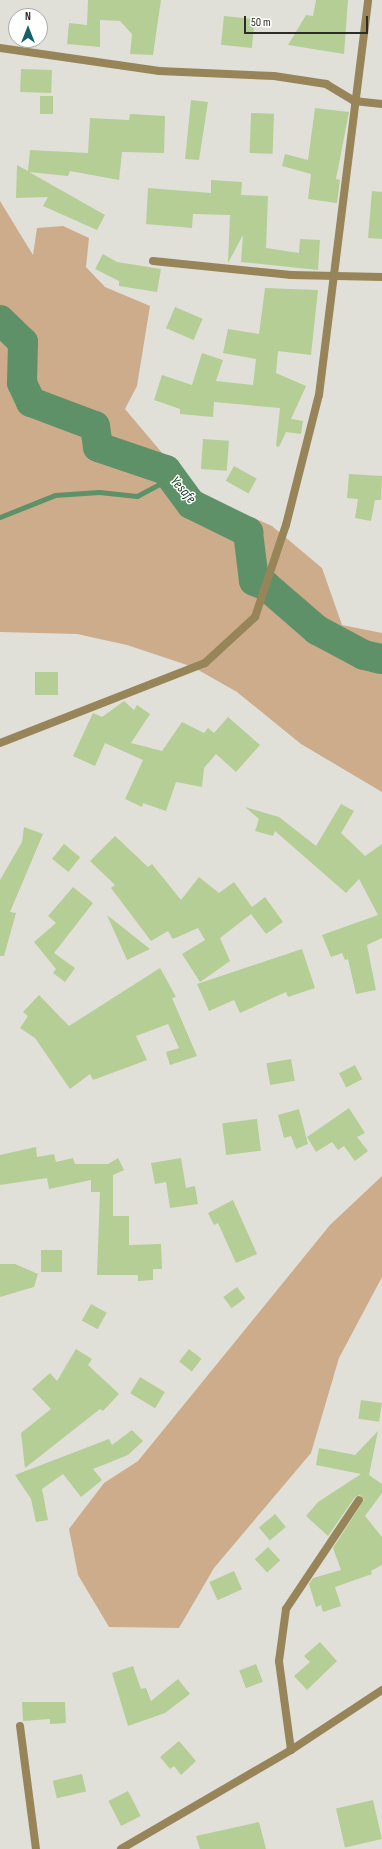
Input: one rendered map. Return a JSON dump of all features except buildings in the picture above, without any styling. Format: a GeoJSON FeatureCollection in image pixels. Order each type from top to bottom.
{"type":"FeatureCollection","features":[{"type":"Feature","properties":{"kind":"street"},"geometry":{"type":"LineString","coordinates":[[0,743],[205,663],[255,617],[286,526],[319,395],[335,273],[354,101],[368,0]]}},
{"type":"Feature","properties":{"kind":"street"},"geometry":{"type":"LineString","coordinates":[[0,48],[159,71],[274,76],[326,84],[354,101],[382,104]]}},
{"type":"Feature","properties":{"kind":"street"},"geometry":{"type":"LineString","coordinates":[[153,261],[291,275],[335,273],[382,277]]}},
{"type":"Feature","properties":{"kind":"street"},"geometry":{"type":"LineString","coordinates":[[291,1750],[279,1662],[286,1610],[359,1500]]}},
{"type":"Feature","properties":{"kind":"street"},"geometry":{"type":"LineString","coordinates":[[121,1849],[291,1750],[382,1690]]}},
{"type":"Feature","properties":{"kind":"street"},"geometry":{"type":"LineString","coordinates":[[20,1726],[36,1849]]}},
{"type":"Feature","properties":{"kind":"shaded area"},"geometry":{"type":"Polygon","coordinates":[[[0,201],[33,255],[37,228],[63,226],[89,238],[86,267],[105,287],[150,306],[137,386],[125,409],[195,492],[272,526],[322,568],[342,625],[382,633],[382,792],[301,744],[237,692],[193,667],[127,645],[77,634],[0,632],[0,201]]]}},
{"type":"Feature","properties":{"kind":"shaded area"},"geometry":{"type":"Polygon","coordinates":[[[382,1176],[382,1277],[339,1358],[311,1453],[214,1568],[179,1628],[109,1627],[78,1575],[69,1529],[104,1483],[138,1461],[330,1225],[382,1176]]]}},
{"type":"Feature","properties":{"kind":"waterway","name":"Yesafe"},"geometry":{"type":"LineString","coordinates":[[0,320],[23,342],[22,383],[31,402],[95,426],[98,447],[166,470],[191,504],[248,532],[254,581],[265,585],[317,630],[364,655],[382,659]]}},
{"type":"Feature","properties":{"kind":"waterway"},"geometry":{"type":"LineString","coordinates":[[0,517],[55,495],[99,492],[137,496],[171,478]]}}]}
